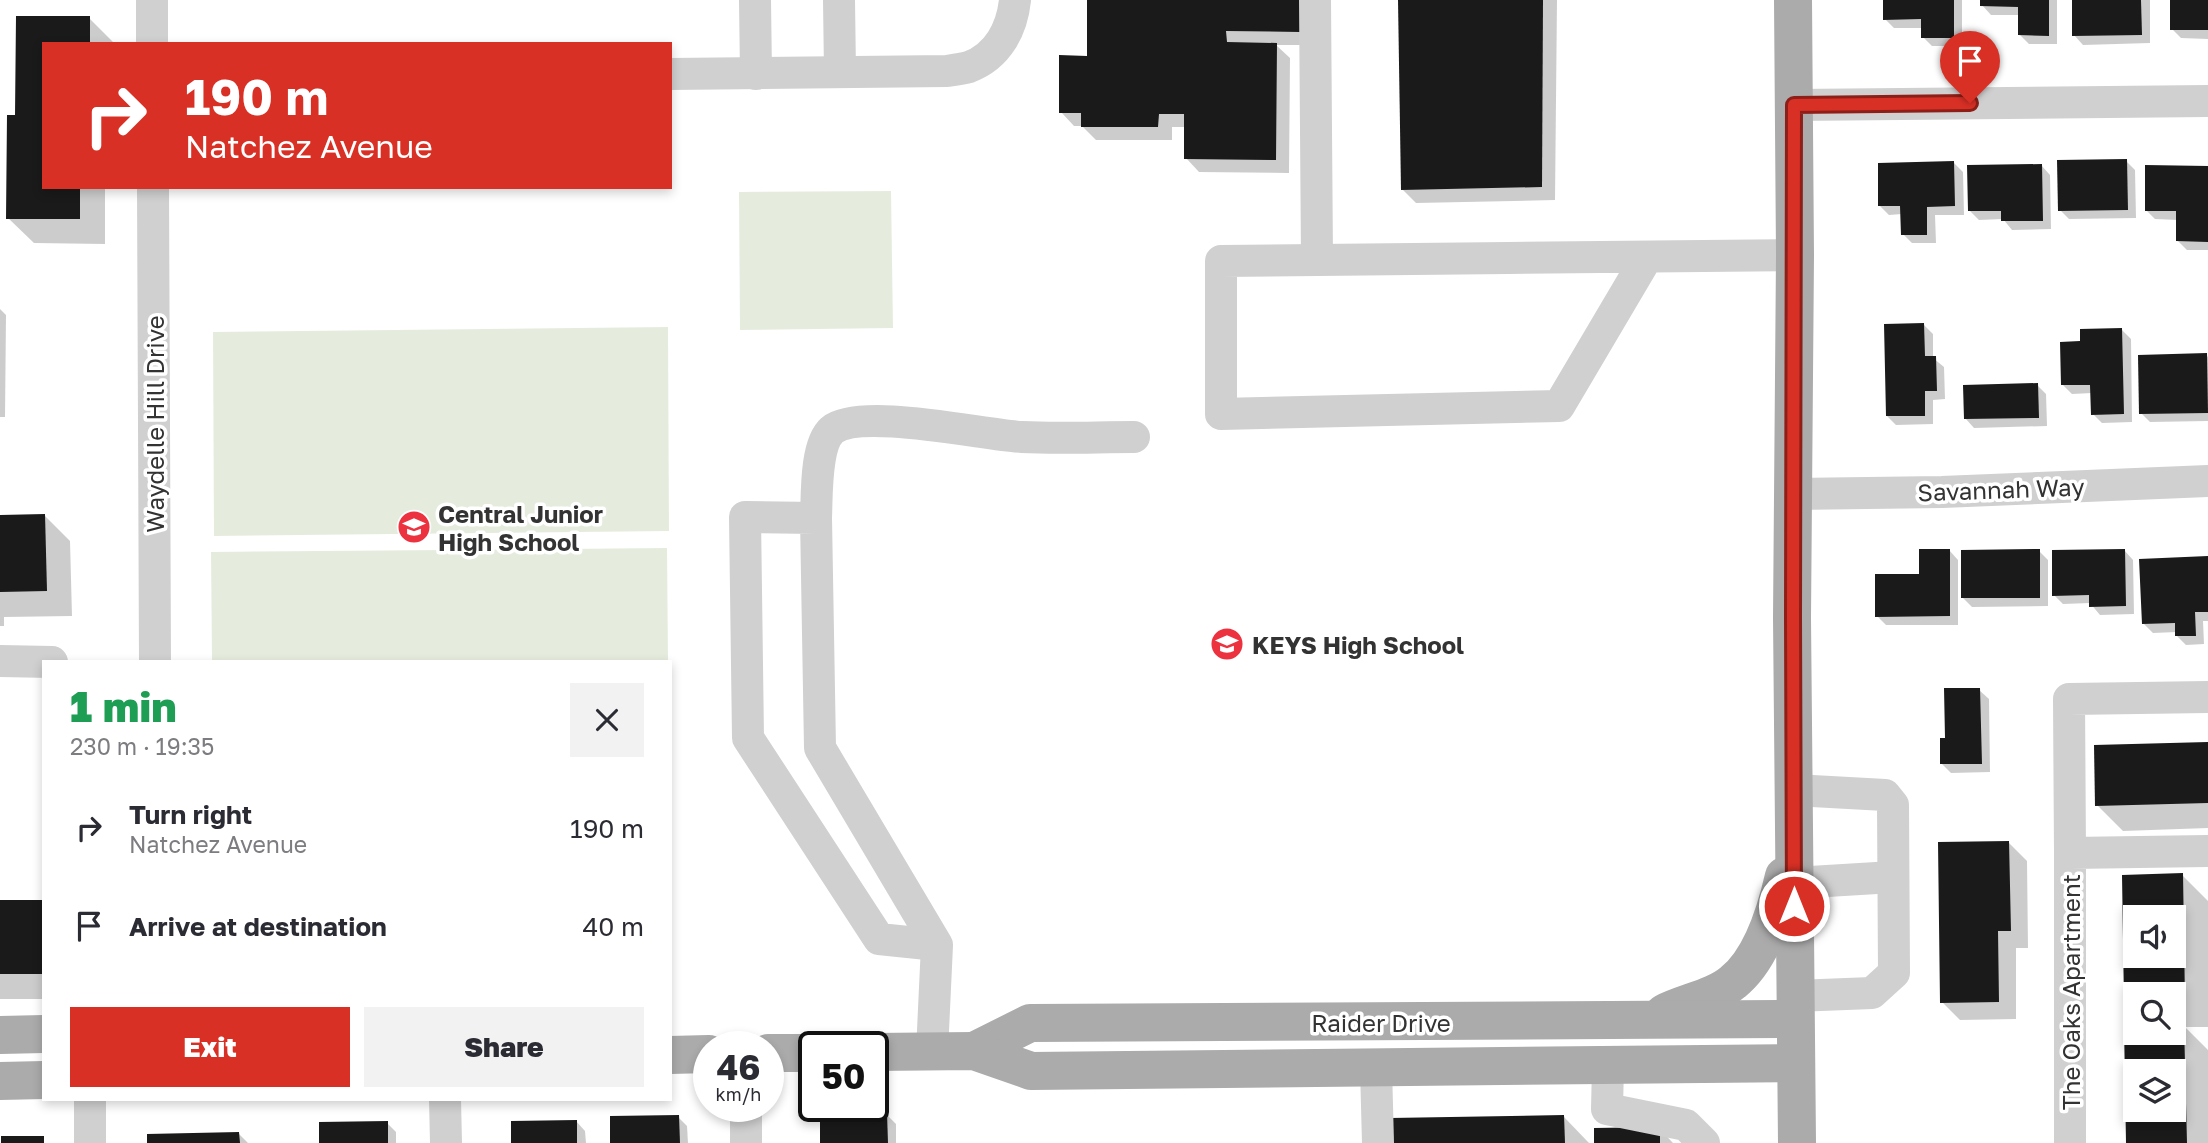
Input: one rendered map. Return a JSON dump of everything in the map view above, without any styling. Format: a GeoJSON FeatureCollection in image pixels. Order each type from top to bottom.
{"type":"FeatureCollection","features":[{"type":"Feature","properties":{"kind":"main road"},"geometry":{"type":"LineString","coordinates":[[1793,0],[1797,1143]]}},
{"type":"Feature","properties":{"kind":"main road"},"geometry":{"type":"LineString","coordinates":[[1646,1021],[1732,983],[1752,961],[1776,910],[1794,830]]}},
{"type":"Feature","properties":{"kind":"main road","name":"Raider Drive"},"geometry":{"type":"LineString","coordinates":[[974,1051],[1030,1023],[1646,1021],[1795,1008]]}},
{"type":"Feature","properties":{"kind":"main road"},"geometry":{"type":"LineString","coordinates":[[1495,1022],[1496,1067]]}},
{"type":"Feature","properties":{"kind":"main road"},"geometry":{"type":"LineString","coordinates":[[0,1035],[42,1034]]}},
{"type":"Feature","properties":{"kind":"main road","name":"Raider Drive"},"geometry":{"type":"LineString","coordinates":[[889,1052],[974,1051],[1031,1071],[1796,1063]]}},
{"type":"Feature","properties":{"kind":"main road"},"geometry":{"type":"LineString","coordinates":[[672,1055],[693,1054]]}},
{"type":"Feature","properties":{"kind":"main road"},"geometry":{"type":"LineString","coordinates":[[0,1081],[42,1080]]}},
{"type":"Feature","properties":{"kind":"street"},"geometry":{"type":"LineString","coordinates":[[152,0],[152,42]]}},
{"type":"Feature","properties":{"kind":"street"},"geometry":{"type":"LineString","coordinates":[[755,0],[756,74]]}},
{"type":"Feature","properties":{"kind":"street"},"geometry":{"type":"LineString","coordinates":[[839,0],[840,72]]}},
{"type":"Feature","properties":{"kind":"street"},"geometry":{"type":"LineString","coordinates":[[672,74],[947,71],[969,67],[989,55],[1004,38],[1014,17],[1015,0]]}},
{"type":"Feature","properties":{"kind":"street"},"geometry":{"type":"LineString","coordinates":[[1315,0],[1317,260]]}},
{"type":"Feature","properties":{"kind":"street"},"geometry":{"type":"LineString","coordinates":[[1794,105],[2208,101]]}},
{"type":"Feature","properties":{"kind":"street","name":"Waydelle Hill Drive"},"geometry":{"type":"LineString","coordinates":[[153,189],[155,660]]}},
{"type":"Feature","properties":{"kind":"street"},"geometry":{"type":"LineString","coordinates":[[1647,257],[1559,406],[1221,414],[1221,261],[1795,255]]}},
{"type":"Feature","properties":{"kind":"street"},"geometry":{"type":"LineString","coordinates":[[932,1052],[937,945],[820,748],[816,518],[819,465],[824,444],[832,430],[849,424],[884,421],[970,429],[1020,437],[1134,437]]}},
{"type":"Feature","properties":{"kind":"street","name":"Savannah Way"},"geometry":{"type":"LineString","coordinates":[[1793,494],[1942,492],[2208,481]]}},
{"type":"Feature","properties":{"kind":"street"},"geometry":{"type":"LineString","coordinates":[[816,518],[745,517],[748,738],[879,939],[937,945]]}},
{"type":"Feature","properties":{"kind":"street"},"geometry":{"type":"LineString","coordinates":[[0,661],[42,662]]}},
{"type":"Feature","properties":{"kind":"street"},"geometry":{"type":"LineString","coordinates":[[2070,853],[2069,699],[2208,697]]}},
{"type":"Feature","properties":{"kind":"street"},"geometry":{"type":"LineString","coordinates":[[1794,790],[1885,795],[1893,805],[1894,972],[1872,993],[1795,1008]]}},
{"type":"Feature","properties":{"kind":"street","name":"The Oaks Apartment"},"geometry":{"type":"LineString","coordinates":[[2070,1143],[2070,853],[2208,851]]}},
{"type":"Feature","properties":{"kind":"street"},"geometry":{"type":"LineString","coordinates":[[1794,883],[1893,877]]}},
{"type":"Feature","properties":{"kind":"street"},"geometry":{"type":"LineString","coordinates":[[1608,1066],[1607,1109],[1686,1125],[1704,1143]]}},
{"type":"Feature","properties":{"kind":"street"},"geometry":{"type":"LineString","coordinates":[[1376,1068],[1378,1143]]}},
{"type":"Feature","properties":{"kind":"street"},"geometry":{"type":"LineString","coordinates":[[90,1101],[90,1143]]}},
{"type":"Feature","properties":{"kind":"street"},"geometry":{"type":"LineString","coordinates":[[445,1101],[446,1143]]}},
{"type":"Feature","properties":{"kind":"street"},"geometry":{"type":"LineString","coordinates":[[746,1122],[746,1143]]}},
{"type":"Feature","properties":{"kind":"shaded area"},"geometry":{"type":"Polygon","coordinates":[[[891,191],[893,328],[740,330],[739,192],[891,191]]]}},
{"type":"Feature","properties":{"kind":"shaded area"},"geometry":{"type":"Polygon","coordinates":[[[668,327],[669,531],[214,536],[213,332],[668,327]]]}},
{"type":"Feature","properties":{"kind":"shaded area"},"geometry":{"type":"Polygon","coordinates":[[[667,548],[668,660],[212,660],[211,552],[667,548]]]}},
{"type":"Feature","properties":{"kind":"building"},"geometry":{"type":"Polygon","coordinates":[[[1087,0],[1300,0],[1300,32],[1226,31],[1227,42],[1277,43],[1276,160],[1184,159],[1184,114],[1159,114],[1158,127],[1081,127],[1081,113],[1059,113],[1059,55],[1087,56],[1087,0]]]}},
{"type":"Feature","properties":{"kind":"building"},"geometry":{"type":"Polygon","coordinates":[[[1398,0],[1543,0],[1542,187],[1401,190],[1398,0]]]}},
{"type":"Feature","properties":{"kind":"building"},"geometry":{"type":"Polygon","coordinates":[[[1883,0],[1954,0],[1954,38],[1921,38],[1921,19],[1883,20],[1883,0]]]}},
{"type":"Feature","properties":{"kind":"building"},"geometry":{"type":"Polygon","coordinates":[[[1980,0],[2049,0],[2049,36],[2018,35],[2018,7],[1980,6],[1980,0]]]}},
{"type":"Feature","properties":{"kind":"building"},"geometry":{"type":"Polygon","coordinates":[[[2072,0],[2141,0],[2142,35],[2072,36],[2072,0]]]}},
{"type":"Feature","properties":{"kind":"building"},"geometry":{"type":"Polygon","coordinates":[[[2170,0],[2208,0],[2208,30],[2170,30],[2170,0]]]}},
{"type":"Feature","properties":{"kind":"building"},"geometry":{"type":"Polygon","coordinates":[[[16,16],[90,16],[90,42],[42,42],[42,189],[80,189],[80,219],[6,219],[7,115],[15,115],[16,16]]]}},
{"type":"Feature","properties":{"kind":"building"},"geometry":{"type":"Polygon","coordinates":[[[2127,159],[2128,210],[2058,211],[2057,160],[2127,159]]]}},
{"type":"Feature","properties":{"kind":"building"},"geometry":{"type":"Polygon","coordinates":[[[1954,161],[1955,206],[1927,207],[1927,235],[1901,235],[1900,206],[1878,206],[1878,163],[1954,161]]]}},
{"type":"Feature","properties":{"kind":"building"},"geometry":{"type":"Polygon","coordinates":[[[2042,164],[2043,221],[2001,221],[2001,211],[1968,211],[1967,165],[2042,164]]]}},
{"type":"Feature","properties":{"kind":"building"},"geometry":{"type":"Polygon","coordinates":[[[2145,165],[2208,166],[2208,242],[2176,241],[2176,211],[2145,211],[2145,165]]]}},
{"type":"Feature","properties":{"kind":"building"},"geometry":{"type":"Polygon","coordinates":[[[1924,323],[1925,356],[1936,356],[1937,391],[1925,391],[1925,416],[1886,416],[1884,324],[1924,323]]]}},
{"type":"Feature","properties":{"kind":"building"},"geometry":{"type":"Polygon","coordinates":[[[2122,328],[2124,414],[2091,415],[2090,385],[2061,385],[2060,342],[2080,341],[2080,329],[2122,328]]]}},
{"type":"Feature","properties":{"kind":"building"},"geometry":{"type":"Polygon","coordinates":[[[2207,353],[2208,413],[2139,414],[2138,355],[2207,353]]]}},
{"type":"Feature","properties":{"kind":"building"},"geometry":{"type":"Polygon","coordinates":[[[2038,383],[2039,418],[1964,419],[1963,385],[2038,383]]]}},
{"type":"Feature","properties":{"kind":"building"},"geometry":{"type":"Polygon","coordinates":[[[45,514],[47,591],[0,592],[0,515],[45,514]]]}},
{"type":"Feature","properties":{"kind":"building"},"geometry":{"type":"Polygon","coordinates":[[[1919,549],[1950,549],[1950,616],[1875,617],[1875,574],[1919,574],[1919,549]]]}},
{"type":"Feature","properties":{"kind":"building"},"geometry":{"type":"Polygon","coordinates":[[[2040,549],[2040,598],[1961,598],[1961,550],[2040,549]]]}},
{"type":"Feature","properties":{"kind":"building"},"geometry":{"type":"Polygon","coordinates":[[[2125,549],[2126,606],[2089,607],[2089,595],[2052,596],[2052,550],[2125,549]]]}},
{"type":"Feature","properties":{"kind":"building"},"geometry":{"type":"Polygon","coordinates":[[[2208,556],[2208,612],[2195,612],[2196,636],[2175,636],[2175,623],[2142,624],[2139,559],[2208,556]]]}},
{"type":"Feature","properties":{"kind":"building"},"geometry":{"type":"Polygon","coordinates":[[[1944,688],[1980,688],[1982,764],[1940,764],[1940,738],[1945,738],[1944,688]]]}},
{"type":"Feature","properties":{"kind":"building"},"geometry":{"type":"Polygon","coordinates":[[[2208,742],[2208,803],[2095,806],[2094,745],[2208,742]]]}},
{"type":"Feature","properties":{"kind":"building"},"geometry":{"type":"Polygon","coordinates":[[[2009,841],[2011,931],[1998,931],[1999,1002],[1940,1003],[1938,842],[2009,841]]]}},
{"type":"Feature","properties":{"kind":"building"},"geometry":{"type":"Polygon","coordinates":[[[2183,873],[2183,905],[2123,905],[2123,939],[2122,875],[2183,873]]]}},
{"type":"Feature","properties":{"kind":"building"},"geometry":{"type":"Polygon","coordinates":[[[0,900],[42,900],[42,974],[0,974],[0,900]]]}},
{"type":"Feature","properties":{"kind":"building"},"geometry":{"type":"Polygon","coordinates":[[[2123,968],[2184,968],[2185,982],[2124,982],[2123,968]]]}},
{"type":"Feature","properties":{"kind":"building"},"geometry":{"type":"Polygon","coordinates":[[[2124,1045],[2185,1045],[2185,1059],[2125,1059],[2124,1045]]]}},
{"type":"Feature","properties":{"kind":"building"},"geometry":{"type":"Polygon","coordinates":[[[2186,1103],[2187,1143],[2126,1143],[2126,1122],[2186,1122],[2186,1103]]]}},
{"type":"Feature","properties":{"kind":"building"},"geometry":{"type":"Polygon","coordinates":[[[679,1115],[680,1143],[610,1143],[610,1116],[679,1115]]]}},
{"type":"Feature","properties":{"kind":"building"},"geometry":{"type":"Polygon","coordinates":[[[1564,1115],[1565,1143],[1391,1143],[1390,1118],[1564,1115]]]}},
{"type":"Feature","properties":{"kind":"building"},"geometry":{"type":"Polygon","coordinates":[[[577,1120],[577,1143],[511,1143],[511,1121],[577,1120]]]}},
{"type":"Feature","properties":{"kind":"building"},"geometry":{"type":"Polygon","coordinates":[[[388,1121],[388,1143],[319,1143],[319,1122],[388,1121]]]}},
{"type":"Feature","properties":{"kind":"building"},"geometry":{"type":"Polygon","coordinates":[[[820,1122],[887,1122],[888,1143],[820,1143],[820,1122]]]}},
{"type":"Feature","properties":{"kind":"building"},"geometry":{"type":"Polygon","coordinates":[[[1660,1127],[1660,1143],[1594,1143],[1594,1128],[1660,1127]]]}},
{"type":"Feature","properties":{"kind":"building"},"geometry":{"type":"Polygon","coordinates":[[[239,1132],[240,1143],[147,1143],[147,1134],[239,1132]]]}},
{"type":"Feature","properties":{"kind":"building"},"geometry":{"type":"Polygon","coordinates":[[[1,1136],[44,1136],[44,1143],[1,1143],[1,1136]]]}},
{"type":"Feature","properties":{"kind":"place","name":"Central Junior High School"},"geometry":{"type":"Point","coordinates":[414,527]}},
{"type":"Feature","properties":{"kind":"place","name":"KEYS High School"},"geometry":{"type":"Point","coordinates":[1227,644]}},
{"type":"Feature","properties":{"kind":"route"},"geometry":{"type":"LineString","coordinates":[[1794,906],[1794,105],[1970,103]]}}]}
